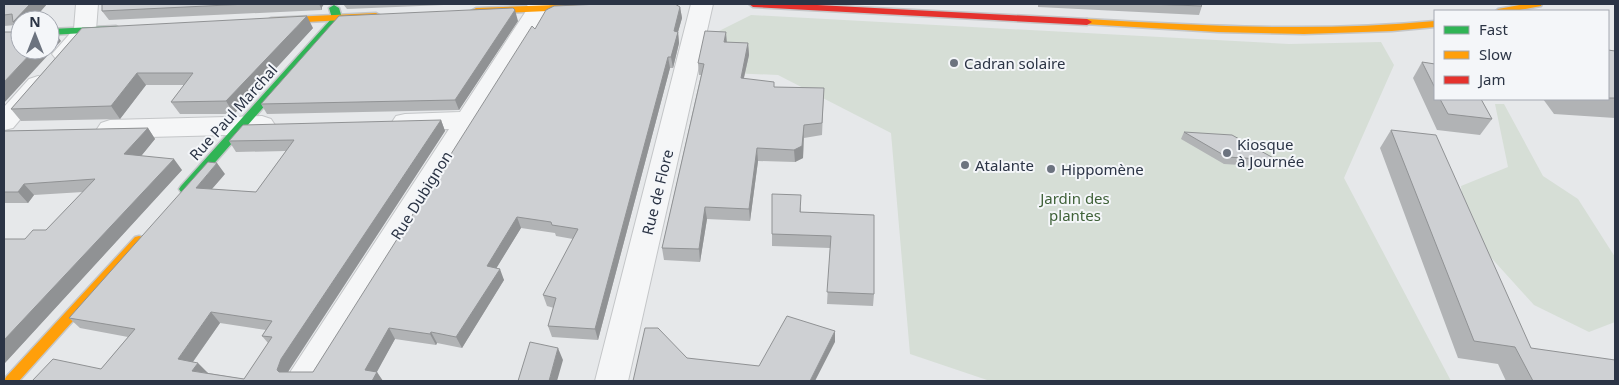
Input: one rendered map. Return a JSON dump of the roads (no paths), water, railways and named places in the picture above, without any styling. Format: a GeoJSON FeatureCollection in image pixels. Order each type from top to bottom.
{"type":"FeatureCollection","features":[{"type":"Feature","properties":{"kind":"street"},"geometry":{"type":"LineString","coordinates":[[4,122],[85,30],[87,4]]}},
{"type":"Feature","properties":{"kind":"street"},"geometry":{"type":"LineString","coordinates":[[334,4],[337,18]]}},
{"type":"Feature","properties":{"kind":"street"},"geometry":{"type":"LineString","coordinates":[[460,12],[538,6],[639,4]]}},
{"type":"Feature","properties":{"kind":"street","name":"Rue de Flore"},"geometry":{"type":"LineString","coordinates":[[611,381],[702,4]]}},
{"type":"Feature","properties":{"kind":"street"},"geometry":{"type":"LineString","coordinates":[[753,4],[880,7],[1285,32],[1384,30],[1434,24]]}},
{"type":"Feature","properties":{"kind":"street"},"geometry":{"type":"LineString","coordinates":[[1506,10],[1538,4]]}},
{"type":"Feature","properties":{"kind":"street","name":"Rue Dubignon"},"geometry":{"type":"LineString","coordinates":[[303,381],[469,120],[538,6]]}},
{"type":"Feature","properties":{"kind":"street"},"geometry":{"type":"LineString","coordinates":[[259,22],[391,15]]}},
{"type":"Feature","properties":{"kind":"street","name":"Rue Paul Marchal"},"geometry":{"type":"LineString","coordinates":[[177,198],[337,18]]}},
{"type":"Feature","properties":{"kind":"street"},"geometry":{"type":"LineString","coordinates":[[60,31],[124,29]]}},
{"type":"Feature","properties":{"kind":"street"},"geometry":{"type":"LineString","coordinates":[[384,122],[469,120]]}},
{"type":"Feature","properties":{"kind":"street"},"geometry":{"type":"LineString","coordinates":[[87,129],[289,124]]}},
{"type":"Feature","properties":{"kind":"street"},"geometry":{"type":"LineString","coordinates":[[4,132],[29,131]]}},
{"type":"Feature","properties":{"kind":"street"},"geometry":{"type":"LineString","coordinates":[[11,381],[144,234]]}},
{"type":"Feature","properties":{"kind":"place","name":"Cadran solaire"},"geometry":{"type":"Point","coordinates":[954,63]}},
{"type":"Feature","properties":{"kind":"place","name":"Kiosque à Journée"},"geometry":{"type":"Point","coordinates":[1227,153]}},
{"type":"Feature","properties":{"kind":"place","name":"Atalante"},"geometry":{"type":"Point","coordinates":[965,165]}},
{"type":"Feature","properties":{"kind":"place","name":"Hippomène"},"geometry":{"type":"Point","coordinates":[1051,169]}},
{"type":"Feature","properties":{"kind":"park label","name":"Jardin des plantes"},"geometry":{"type":"Point","coordinates":[1075,206]}}]}
